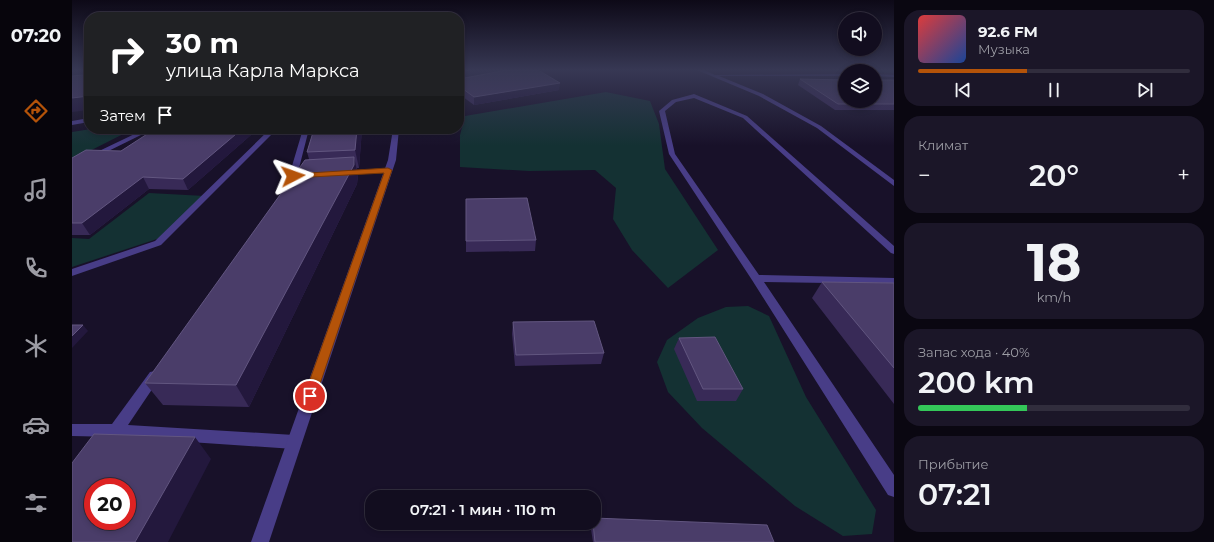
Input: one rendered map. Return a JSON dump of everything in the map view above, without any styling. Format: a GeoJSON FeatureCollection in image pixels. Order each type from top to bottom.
{"type":"FeatureCollection","features":[{"type":"Feature","properties":{"kind":"street"},"geometry":{"type":"LineString","coordinates":[[762,95],[819,127],[894,184]]}},
{"type":"Feature","properties":{"kind":"street"},"geometry":{"type":"LineString","coordinates":[[894,251],[745,117],[694,96],[674,101],[662,111],[672,154],[756,278],[894,489]]}},
{"type":"Feature","properties":{"kind":"street"},"geometry":{"type":"LineString","coordinates":[[72,123],[84,121]]}},
{"type":"Feature","properties":{"kind":"street"},"geometry":{"type":"LineString","coordinates":[[72,167],[140,134]]}},
{"type":"Feature","properties":{"kind":"street"},"geometry":{"type":"LineString","coordinates":[[72,273],[158,243],[269,134]]}},
{"type":"Feature","properties":{"kind":"street"},"geometry":{"type":"LineString","coordinates":[[294,178],[305,134]]}},
{"type":"Feature","properties":{"kind":"street"},"geometry":{"type":"LineString","coordinates":[[260,542],[392,160],[395,134]]}},
{"type":"Feature","properties":{"kind":"street"},"geometry":{"type":"LineString","coordinates":[[333,174],[388,170]]}},
{"type":"Feature","properties":{"kind":"street"},"geometry":{"type":"LineString","coordinates":[[756,278],[894,281]]}},
{"type":"Feature","properties":{"kind":"street"},"geometry":{"type":"LineString","coordinates":[[108,444],[162,366]]}},
{"type":"Feature","properties":{"kind":"street"},"geometry":{"type":"LineString","coordinates":[[72,430],[116,431],[294,442]]}},
{"type":"Feature","properties":{"kind":"green space"},"geometry":{"type":"Polygon","coordinates":[[[587,95],[622,95],[650,101],[659,124],[665,169],[718,250],[668,288],[632,250],[613,219],[616,188],[595,170],[529,171],[460,167],[460,135],[464,134],[465,116],[587,95]]]}},
{"type":"Feature","properties":{"kind":"green space"},"geometry":{"type":"Polygon","coordinates":[[[84,130],[84,134],[123,134],[72,160],[72,132],[84,130]]]}},
{"type":"Feature","properties":{"kind":"green space"},"geometry":{"type":"Polygon","coordinates":[[[149,193],[205,196],[160,238],[72,267],[72,238],[89,239],[149,193]]]}},
{"type":"Feature","properties":{"kind":"green space"},"geometry":{"type":"Polygon","coordinates":[[[748,306],[769,316],[806,397],[876,510],[872,534],[843,536],[795,506],[702,428],[668,392],[657,362],[667,340],[698,318],[726,307],[748,306]]]}},
{"type":"Feature","properties":{"kind":"building"},"geometry":{"type":"Polygon","coordinates":[[[72,95],[84,95],[84,97],[72,98],[72,95]]]}},
{"type":"Feature","properties":{"kind":"building"},"geometry":{"type":"Polygon","coordinates":[[[472,95],[484,95],[474,97],[472,95]]]}},
{"type":"Feature","properties":{"kind":"building"},"geometry":{"type":"Polygon","coordinates":[[[825,95],[838,95],[838,104],[825,95]]]}},
{"type":"Feature","properties":{"kind":"building"},"geometry":{"type":"Polygon","coordinates":[[[882,95],[894,95],[894,104],[882,104],[882,95]]]}},
{"type":"Feature","properties":{"kind":"building"},"geometry":{"type":"Polygon","coordinates":[[[147,134],[236,134],[183,179],[143,177],[82,223],[72,223],[72,158],[86,150],[121,151],[147,134]]]}},
{"type":"Feature","properties":{"kind":"building"},"geometry":{"type":"Polygon","coordinates":[[[312,134],[357,134],[355,150],[307,152],[312,134]]]}},
{"type":"Feature","properties":{"kind":"building"},"geometry":{"type":"Polygon","coordinates":[[[354,157],[354,165],[236,385],[145,383],[305,160],[354,157]]]}},
{"type":"Feature","properties":{"kind":"building"},"geometry":{"type":"Polygon","coordinates":[[[527,198],[536,240],[466,241],[466,199],[527,198]]]}},
{"type":"Feature","properties":{"kind":"building"},"geometry":{"type":"Polygon","coordinates":[[[822,282],[894,283],[894,368],[822,282]]]}},
{"type":"Feature","properties":{"kind":"building"},"geometry":{"type":"Polygon","coordinates":[[[594,321],[604,353],[516,355],[513,322],[594,321]]]}},
{"type":"Feature","properties":{"kind":"building"},"geometry":{"type":"Polygon","coordinates":[[[72,325],[83,325],[72,336],[72,325]]]}},
{"type":"Feature","properties":{"kind":"building"},"geometry":{"type":"Polygon","coordinates":[[[715,337],[743,389],[703,389],[679,338],[715,337]]]}},
{"type":"Feature","properties":{"kind":"building"},"geometry":{"type":"Polygon","coordinates":[[[94,434],[195,437],[135,542],[72,542],[72,463],[94,434]]]}},
{"type":"Feature","properties":{"kind":"building"},"geometry":{"type":"Polygon","coordinates":[[[601,518],[767,525],[774,542],[595,542],[594,530],[601,530],[601,518]]]}},
{"type":"Feature","properties":{"kind":"route"},"geometry":{"type":"LineString","coordinates":[[293,176],[388,170],[310,396]]}}]}
